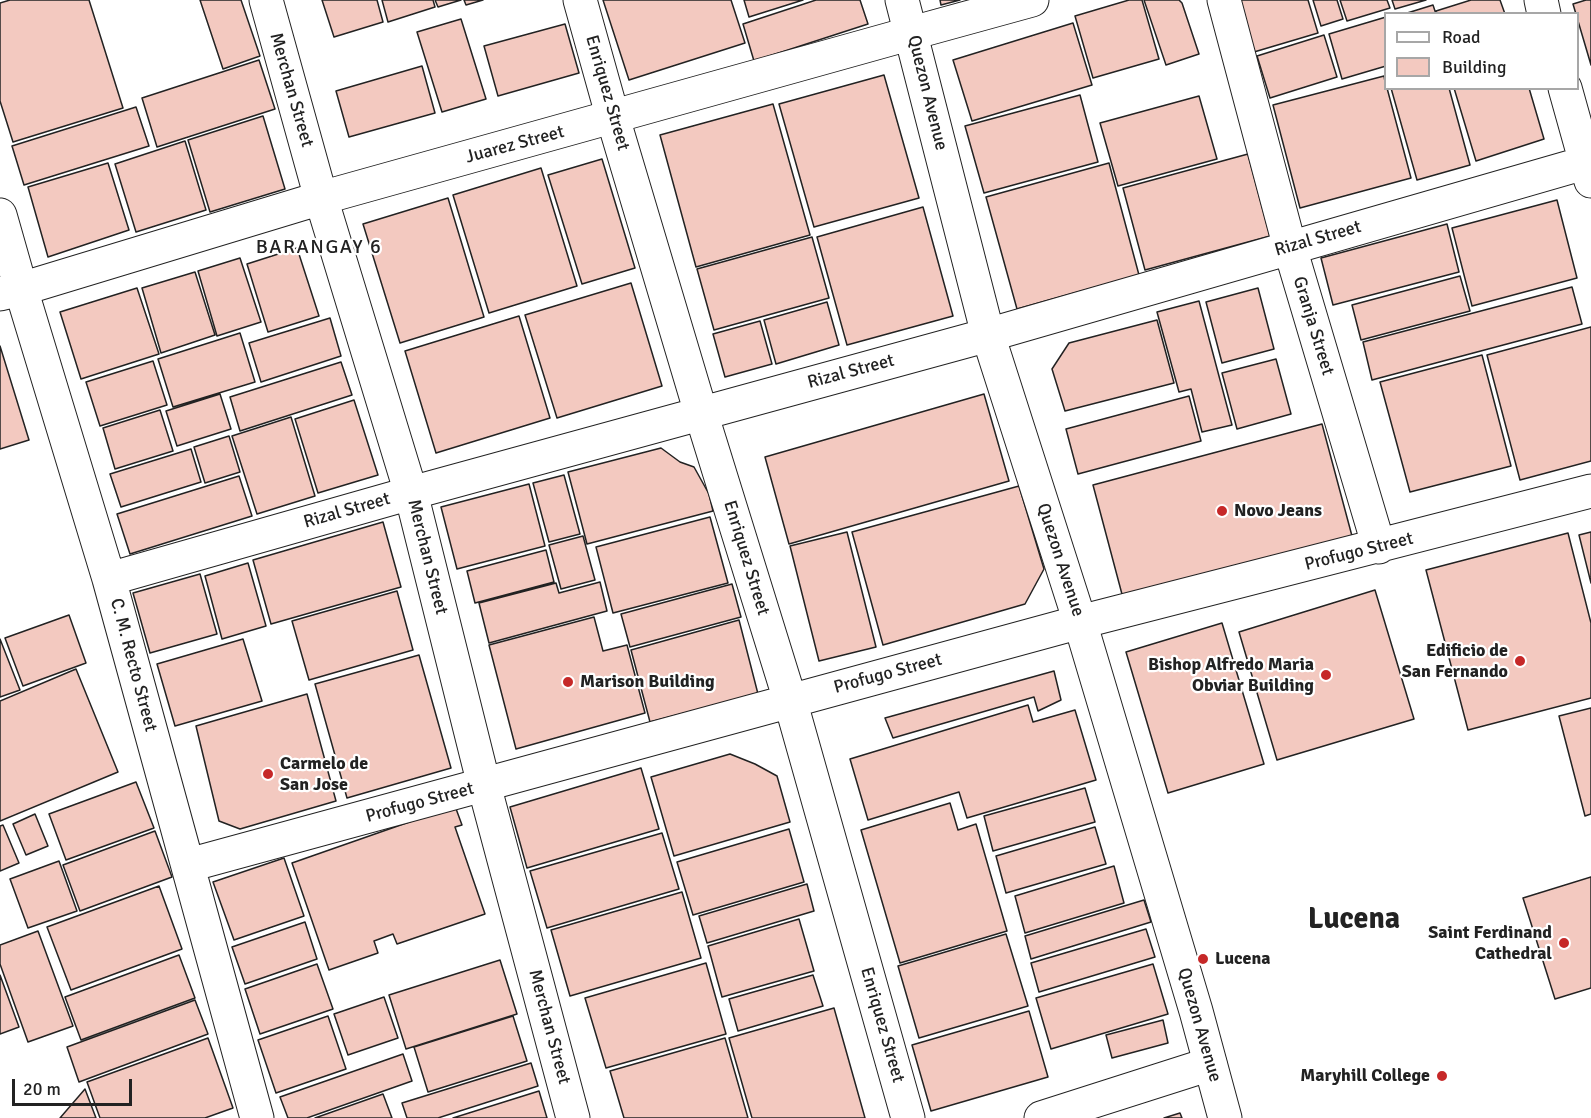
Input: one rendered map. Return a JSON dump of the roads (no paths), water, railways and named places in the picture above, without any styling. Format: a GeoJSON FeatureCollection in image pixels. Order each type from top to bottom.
{"type":"FeatureCollection","features":[{"type":"Feature","properties":{"kind":"street","name":"Merchan Street"},"geometry":{"type":"LineString","coordinates":[[266,0],[321,198],[411,493],[484,785],[573,1118]]}},
{"type":"Feature","properties":{"kind":"street","name":"Enriquez Street"},"geometry":{"type":"LineString","coordinates":[[580,0],[701,413],[790,700],[908,1118]]}},
{"type":"Feature","properties":{"kind":"street","name":"Quezon Avenue"},"geometry":{"type":"LineString","coordinates":[[902,0],[988,335],[1080,622],[1225,1118]]}},
{"type":"Feature","properties":{"kind":"street","name":"Juarez Street"},"geometry":{"type":"LineString","coordinates":[[10,291],[321,198],[1032,0]]}},
{"type":"Feature","properties":{"kind":"street","name":"Granja Street"},"geometry":{"type":"LineString","coordinates":[[1224,0],[1290,248],[1379,547]]}},
{"type":"Feature","properties":{"kind":"street"},"geometry":{"type":"LineString","coordinates":[[1566,90],[1589,168]]}},
{"type":"Feature","properties":{"kind":"street","name":"Rizal Street"},"geometry":{"type":"LineString","coordinates":[[109,579],[411,493],[988,335],[1290,248],[1589,168]]}},
{"type":"Feature","properties":{"kind":"street","name":"C. M. Recto Street"},"geometry":{"type":"LineString","coordinates":[[0,215],[10,291],[109,579],[257,1118]]}},
{"type":"Feature","properties":{"kind":"street","name":"Profugo Street"},"geometry":{"type":"LineString","coordinates":[[189,866],[1080,622],[1591,492]]}},
{"type":"Feature","properties":{"kind":"street"},"geometry":{"type":"LineString","coordinates":[[1041,1118],[1210,1064]]}},
{"type":"Feature","properties":{"kind":"place","name":"Novo Jeans"},"geometry":{"type":"Point","coordinates":[1222,511]}},
{"type":"Feature","properties":{"kind":"place","name":"Edificio de San Fernando"},"geometry":{"type":"Point","coordinates":[1520,661]}},
{"type":"Feature","properties":{"kind":"place","name":"Bishop Alfredo Maria Obviar Building"},"geometry":{"type":"Point","coordinates":[1326,675]}},
{"type":"Feature","properties":{"kind":"place","name":"Marison Building"},"geometry":{"type":"Point","coordinates":[568,682]}},
{"type":"Feature","properties":{"kind":"place","name":"Carmelo de San Jose"},"geometry":{"type":"Point","coordinates":[268,774]}},
{"type":"Feature","properties":{"kind":"place","name":"Saint Ferdinand Cathedral"},"geometry":{"type":"Point","coordinates":[1564,943]}},
{"type":"Feature","properties":{"kind":"place","name":"Lucena"},"geometry":{"type":"Point","coordinates":[1203,959]}},
{"type":"Feature","properties":{"kind":"place","name":"Maryhill College"},"geometry":{"type":"Point","coordinates":[1442,1076]}},
{"type":"Feature","properties":{"kind":"district","name":"BARANGAY 6"},"geometry":{"type":"Point","coordinates":[319,248]}},
{"type":"Feature","properties":{"kind":"district","name":"Lucena"},"geometry":{"type":"Point","coordinates":[1354,920]}}]}
